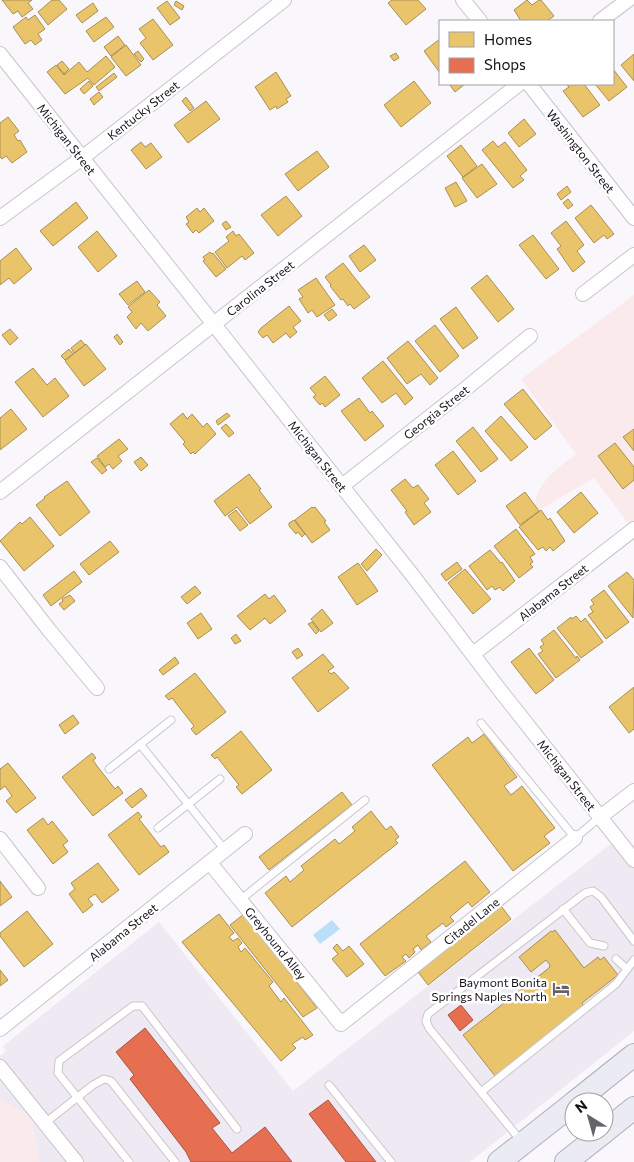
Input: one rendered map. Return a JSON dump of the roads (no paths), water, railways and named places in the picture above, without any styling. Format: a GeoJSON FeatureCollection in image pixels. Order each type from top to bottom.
{"type":"FeatureCollection","features":[{"type":"Feature","properties":{"kind":"main road"},"geometry":{"type":"LineString","coordinates":[[587,1092],[634,1055]]}},
{"type":"Feature","properties":{"kind":"main road"},"geometry":{"type":"LineString","coordinates":[[614,1124],[634,1108]]}},
{"type":"Feature","properties":{"kind":"main road"},"geometry":{"type":"LineString","coordinates":[[499,1162],[564,1110]]}},
{"type":"Feature","properties":{"kind":"main road"},"geometry":{"type":"LineString","coordinates":[[566,1162],[591,1142]]}},
{"type":"Feature","properties":{"kind":"street","name":"Kentucky Street"},"geometry":{"type":"LineString","coordinates":[[0,218],[82,158],[284,0]]}},
{"type":"Feature","properties":{"kind":"street"},"geometry":{"type":"LineString","coordinates":[[463,0],[479,20]]}},
{"type":"Feature","properties":{"kind":"street"},"geometry":{"type":"LineString","coordinates":[[601,20],[628,0]]}},
{"type":"Feature","properties":{"kind":"street","name":"Michigan Street"},"geometry":{"type":"LineString","coordinates":[[0,54],[342,486],[634,860]]}},
{"type":"Feature","properties":{"kind":"street","name":"Carolina Street"},"geometry":{"type":"LineString","coordinates":[[0,492],[519,85]]}},
{"type":"Feature","properties":{"kind":"street","name":"Washington Street"},"geometry":{"type":"LineString","coordinates":[[530,85],[634,218]]}},
{"type":"Feature","properties":{"kind":"street"},"geometry":{"type":"LineString","coordinates":[[583,294],[634,255]]}},
{"type":"Feature","properties":{"kind":"street","name":"Georgia Street"},"geometry":{"type":"LineString","coordinates":[[342,486],[530,336]]}},
{"type":"Feature","properties":{"kind":"street","name":"Alabama Street"},"geometry":{"type":"LineString","coordinates":[[473,654],[634,529]]}},
{"type":"Feature","properties":{"kind":"street"},"geometry":{"type":"LineString","coordinates":[[0,567],[49,630],[98,688]]}},
{"type":"Feature","properties":{"kind":"street"},"geometry":{"type":"LineString","coordinates":[[600,817],[634,791]]}},
{"type":"Feature","properties":{"kind":"street","name":"Alabama Street"},"geometry":{"type":"LineString","coordinates":[[0,1029],[245,834]]}},
{"type":"Feature","properties":{"kind":"street","name":"Citadel Lane"},"geometry":{"type":"LineString","coordinates":[[342,1024],[575,838]]}},
{"type":"Feature","properties":{"kind":"street"},"geometry":{"type":"LineString","coordinates":[[0,839],[38,888]]}},
{"type":"Feature","properties":{"kind":"street","name":"Greyhound Alley"},"geometry":{"type":"LineString","coordinates":[[210,863],[342,1024]]}},
{"type":"Feature","properties":{"kind":"street"},"geometry":{"type":"LineString","coordinates":[[0,1067],[76,1162]]}},
{"type":"Feature","properties":{"kind":"lane"},"geometry":{"type":"LineString","coordinates":[[109,769],[171,720]]}},
{"type":"Feature","properties":{"kind":"lane"},"geometry":{"type":"LineString","coordinates":[[481,723],[575,838]]}},
{"type":"Feature","properties":{"kind":"lane"},"geometry":{"type":"LineString","coordinates":[[140,744],[225,850]]}},
{"type":"Feature","properties":{"kind":"lane"},"geometry":{"type":"LineString","coordinates":[[158,828],[220,779]]}},
{"type":"Feature","properties":{"kind":"lane"},"geometry":{"type":"LineString","coordinates":[[240,900],[365,800]]}},
{"type":"Feature","properties":{"kind":"lane","name":"Citadel Lane"},"geometry":{"type":"LineString","coordinates":[[575,838],[600,817]]}},
{"type":"Feature","properties":{"kind":"lane"},"geometry":{"type":"LineString","coordinates":[[523,1144],[428,1028],[426,1021],[428,1014],[585,892],[593,891],[601,896],[634,941]]}},
{"type":"Feature","properties":{"kind":"lane"},"geometry":{"type":"LineString","coordinates":[[563,909],[590,943],[604,946]]}},
{"type":"Feature","properties":{"kind":"lane"},"geometry":{"type":"LineString","coordinates":[[616,960],[627,969]]}},
{"type":"Feature","properties":{"kind":"lane"},"geometry":{"type":"LineString","coordinates":[[480,1092],[616,984],[634,960]]}},
{"type":"Feature","properties":{"kind":"lane"},"geometry":{"type":"LineString","coordinates":[[129,1162],[58,1073],[58,1061],[133,1006],[142,1006],[237,1129]]}},
{"type":"Feature","properties":{"kind":"lane"},"geometry":{"type":"LineString","coordinates":[[45,1123],[93,1085],[104,1079],[111,1081],[175,1162]]}},
{"type":"Feature","properties":{"kind":"lane"},"geometry":{"type":"LineString","coordinates":[[329,1084],[390,1162]]}},
{"type":"Feature","properties":{"kind":"water"},"geometry":{"type":"Polygon","coordinates":[[[332,920],[340,929],[320,944],[313,935],[332,920]]]}},
{"type":"Feature","properties":{"kind":"place","name":"Baymont Bonita Springs Naples North"},"geometry":{"type":"Point","coordinates":[561,989]}}]}
